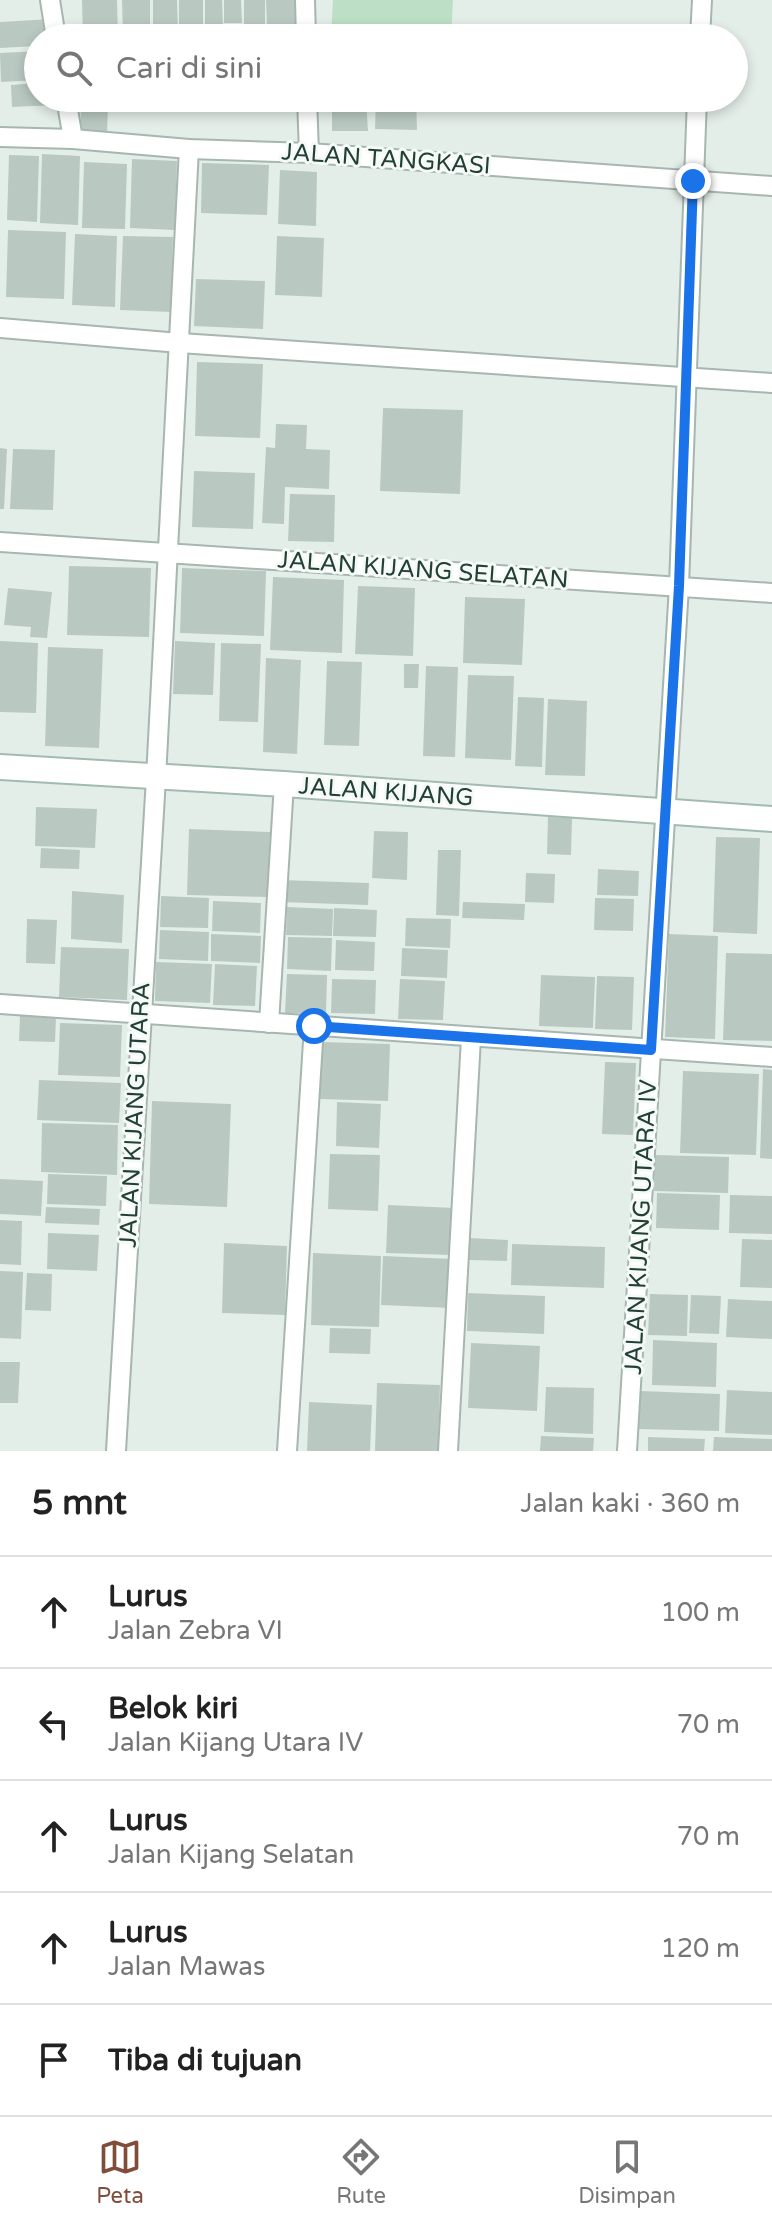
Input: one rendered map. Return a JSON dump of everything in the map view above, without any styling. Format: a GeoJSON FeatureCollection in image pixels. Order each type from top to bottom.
{"type":"FeatureCollection","features":[{"type":"Feature","properties":{"kind":"street"},"geometry":{"type":"LineString","coordinates":[[50,0],[54,24]]}},
{"type":"Feature","properties":{"kind":"street"},"geometry":{"type":"LineString","coordinates":[[305,0],[306,24]]}},
{"type":"Feature","properties":{"kind":"street"},"geometry":{"type":"LineString","coordinates":[[701,24],[702,0]]}},
{"type":"Feature","properties":{"kind":"street"},"geometry":{"type":"LineString","coordinates":[[68,112],[73,139]]}},
{"type":"Feature","properties":{"kind":"street"},"geometry":{"type":"LineString","coordinates":[[308,112],[309,153]]}},
{"type":"Feature","properties":{"kind":"street"},"geometry":{"type":"LineString","coordinates":[[665,812],[679,586],[696,112]]}},
{"type":"Feature","properties":{"kind":"street","name":"JALAN TANGKASI"},"geometry":{"type":"LineString","coordinates":[[0,137],[309,153],[772,186]]}},
{"type":"Feature","properties":{"kind":"street"},"geometry":{"type":"LineString","coordinates":[[156,778],[189,149]]}},
{"type":"Feature","properties":{"kind":"street"},"geometry":{"type":"LineString","coordinates":[[0,328],[772,383]]}},
{"type":"Feature","properties":{"kind":"street","name":"JALAN KIJANG SELATAN"},"geometry":{"type":"LineString","coordinates":[[0,542],[772,593]]}},
{"type":"Feature","properties":{"kind":"street","name":"JALAN KIJANG"},"geometry":{"type":"LineString","coordinates":[[0,767],[772,819]]}},
{"type":"Feature","properties":{"kind":"street","name":"JALAN KIJANG UTARA"},"geometry":{"type":"LineString","coordinates":[[116,1451],[156,778]]}},
{"type":"Feature","properties":{"kind":"street"},"geometry":{"type":"LineString","coordinates":[[269,1023],[284,784]]}},
{"type":"Feature","properties":{"kind":"street","name":"JALAN KIJANG UTARA IV"},"geometry":{"type":"LineString","coordinates":[[627,1451],[665,812]]}},
{"type":"Feature","properties":{"kind":"street"},"geometry":{"type":"LineString","coordinates":[[0,1004],[772,1057]]}},
{"type":"Feature","properties":{"kind":"street"},"geometry":{"type":"LineString","coordinates":[[287,1451],[314,1026]]}},
{"type":"Feature","properties":{"kind":"street"},"geometry":{"type":"LineString","coordinates":[[448,1451],[471,1038]]}},
{"type":"Feature","properties":{"kind":"green space"},"geometry":{"type":"Polygon","coordinates":[[[333,0],[453,0],[452,24],[332,24],[333,0]]]}},
{"type":"Feature","properties":{"kind":"building"},"geometry":{"type":"Polygon","coordinates":[[[82,0],[117,0],[118,24],[83,24],[82,0]]]}},
{"type":"Feature","properties":{"kind":"building"},"geometry":{"type":"Polygon","coordinates":[[[122,0],[150,0],[150,24],[123,24],[122,0]]]}},
{"type":"Feature","properties":{"kind":"building"},"geometry":{"type":"Polygon","coordinates":[[[153,0],[177,0],[178,24],[153,24],[153,0]]]}},
{"type":"Feature","properties":{"kind":"building"},"geometry":{"type":"Polygon","coordinates":[[[179,0],[203,0],[203,24],[179,24],[179,0]]]}},
{"type":"Feature","properties":{"kind":"building"},"geometry":{"type":"Polygon","coordinates":[[[205,0],[222,0],[223,24],[205,24],[205,0]]]}},
{"type":"Feature","properties":{"kind":"building"},"geometry":{"type":"Polygon","coordinates":[[[224,0],[241,0],[242,23],[224,23],[224,0]]]}},
{"type":"Feature","properties":{"kind":"building"},"geometry":{"type":"Polygon","coordinates":[[[244,0],[265,0],[265,24],[244,24],[244,0]]]}},
{"type":"Feature","properties":{"kind":"building"},"geometry":{"type":"Polygon","coordinates":[[[266,0],[295,0],[296,24],[267,24],[266,0]]]}},
{"type":"Feature","properties":{"kind":"building"},"geometry":{"type":"Polygon","coordinates":[[[51,19],[52,24],[24,24],[24,47],[0,48],[0,22],[51,19]]]}},
{"type":"Feature","properties":{"kind":"building"},"geometry":{"type":"Polygon","coordinates":[[[24,52],[24,81],[1,82],[0,53],[24,52]]]}},
{"type":"Feature","properties":{"kind":"building"},"geometry":{"type":"Polygon","coordinates":[[[24,84],[24,106],[12,107],[11,85],[24,84]]]}},
{"type":"Feature","properties":{"kind":"building"},"geometry":{"type":"Polygon","coordinates":[[[81,112],[108,112],[107,137],[82,136],[81,112]]]}},
{"type":"Feature","properties":{"kind":"building"},"geometry":{"type":"Polygon","coordinates":[[[332,112],[367,112],[368,131],[332,131],[332,112]]]}},
{"type":"Feature","properties":{"kind":"building"},"geometry":{"type":"Polygon","coordinates":[[[376,112],[416,112],[417,130],[375,129],[376,112]]]}},
{"type":"Feature","properties":{"kind":"building"},"geometry":{"type":"Polygon","coordinates":[[[42,154],[80,156],[78,225],[40,223],[42,154]]]}},
{"type":"Feature","properties":{"kind":"building"},"geometry":{"type":"Polygon","coordinates":[[[9,155],[39,156],[37,222],[7,220],[9,155]]]}},
{"type":"Feature","properties":{"kind":"building"},"geometry":{"type":"Polygon","coordinates":[[[132,159],[177,161],[175,230],[130,228],[132,159]]]}},
{"type":"Feature","properties":{"kind":"building"},"geometry":{"type":"Polygon","coordinates":[[[84,162],[127,164],[125,229],[82,228],[84,162]]]}},
{"type":"Feature","properties":{"kind":"building"},"geometry":{"type":"Polygon","coordinates":[[[202,163],[269,165],[267,215],[201,213],[202,163]]]}},
{"type":"Feature","properties":{"kind":"building"},"geometry":{"type":"Polygon","coordinates":[[[280,170],[317,172],[316,226],[278,224],[280,170]]]}},
{"type":"Feature","properties":{"kind":"building"},"geometry":{"type":"Polygon","coordinates":[[[8,230],[66,232],[64,299],[6,297],[8,230]]]}},
{"type":"Feature","properties":{"kind":"building"},"geometry":{"type":"Polygon","coordinates":[[[75,234],[117,236],[115,307],[72,305],[75,234]]]}},
{"type":"Feature","properties":{"kind":"building"},"geometry":{"type":"Polygon","coordinates":[[[123,236],[173,237],[171,312],[120,310],[123,236]]]}},
{"type":"Feature","properties":{"kind":"building"},"geometry":{"type":"Polygon","coordinates":[[[277,236],[324,238],[322,297],[275,295],[277,236]]]}},
{"type":"Feature","properties":{"kind":"building"},"geometry":{"type":"Polygon","coordinates":[[[196,279],[265,281],[263,329],[194,326],[196,279]]]}},
{"type":"Feature","properties":{"kind":"building"},"geometry":{"type":"Polygon","coordinates":[[[197,362],[263,364],[260,438],[195,436],[197,362]]]}},
{"type":"Feature","properties":{"kind":"building"},"geometry":{"type":"Polygon","coordinates":[[[383,408],[463,410],[460,494],[380,491],[383,408]]]}},
{"type":"Feature","properties":{"kind":"building"},"geometry":{"type":"Polygon","coordinates":[[[276,424],[307,425],[306,449],[330,450],[329,489],[285,487],[284,524],[262,523],[266,447],[275,448],[276,424]]]}},
{"type":"Feature","properties":{"kind":"building"},"geometry":{"type":"Polygon","coordinates":[[[0,448],[7,449],[4,509],[0,509],[0,448]]]}},
{"type":"Feature","properties":{"kind":"building"},"geometry":{"type":"Polygon","coordinates":[[[13,449],[55,450],[53,510],[10,509],[13,449]]]}},
{"type":"Feature","properties":{"kind":"building"},"geometry":{"type":"Polygon","coordinates":[[[194,471],[255,473],[253,529],[192,527],[194,471]]]}},
{"type":"Feature","properties":{"kind":"building"},"geometry":{"type":"Polygon","coordinates":[[[290,494],[335,495],[334,542],[288,541],[290,494]]]}},
{"type":"Feature","properties":{"kind":"building"},"geometry":{"type":"Polygon","coordinates":[[[69,566],[151,568],[149,637],[67,635],[69,566]]]}},
{"type":"Feature","properties":{"kind":"building"},"geometry":{"type":"Polygon","coordinates":[[[182,568],[266,571],[264,636],[180,633],[182,568]]]}},
{"type":"Feature","properties":{"kind":"building"},"geometry":{"type":"Polygon","coordinates":[[[273,577],[344,580],[342,653],[270,650],[273,577]]]}},
{"type":"Feature","properties":{"kind":"building"},"geometry":{"type":"Polygon","coordinates":[[[358,586],[415,588],[413,656],[355,654],[358,586]]]}},
{"type":"Feature","properties":{"kind":"building"},"geometry":{"type":"Polygon","coordinates":[[[8,588],[52,592],[47,638],[30,637],[31,627],[4,625],[8,588]]]}},
{"type":"Feature","properties":{"kind":"building"},"geometry":{"type":"Polygon","coordinates":[[[465,597],[525,599],[522,665],[463,663],[465,597]]]}},
{"type":"Feature","properties":{"kind":"building"},"geometry":{"type":"Polygon","coordinates":[[[0,641],[38,643],[36,713],[0,712],[0,641]]]}},
{"type":"Feature","properties":{"kind":"building"},"geometry":{"type":"Polygon","coordinates":[[[175,641],[215,643],[213,695],[173,694],[175,641]]]}},
{"type":"Feature","properties":{"kind":"building"},"geometry":{"type":"Polygon","coordinates":[[[221,643],[261,644],[258,722],[219,721],[221,643]]]}},
{"type":"Feature","properties":{"kind":"building"},"geometry":{"type":"Polygon","coordinates":[[[48,647],[103,649],[99,748],[45,746],[48,647]]]}},
{"type":"Feature","properties":{"kind":"building"},"geometry":{"type":"Polygon","coordinates":[[[266,658],[301,660],[297,754],[263,752],[266,658]]]}},
{"type":"Feature","properties":{"kind":"building"},"geometry":{"type":"Polygon","coordinates":[[[327,661],[362,662],[359,746],[324,745],[327,661]]]}},
{"type":"Feature","properties":{"kind":"building"},"geometry":{"type":"Polygon","coordinates":[[[404,664],[419,664],[418,688],[404,688],[404,664]]]}},
{"type":"Feature","properties":{"kind":"building"},"geometry":{"type":"Polygon","coordinates":[[[426,666],[458,667],[455,757],[423,756],[426,666]]]}},
{"type":"Feature","properties":{"kind":"building"},"geometry":{"type":"Polygon","coordinates":[[[468,675],[514,676],[511,760],[465,758],[468,675]]]}},
{"type":"Feature","properties":{"kind":"building"},"geometry":{"type":"Polygon","coordinates":[[[518,697],[544,698],[542,767],[515,766],[518,697]]]}},
{"type":"Feature","properties":{"kind":"building"},"geometry":{"type":"Polygon","coordinates":[[[548,699],[587,701],[585,776],[545,775],[548,699]]]}},
{"type":"Feature","properties":{"kind":"building"},"geometry":{"type":"Polygon","coordinates":[[[36,807],[97,809],[95,848],[35,846],[36,807]]]}},
{"type":"Feature","properties":{"kind":"building"},"geometry":{"type":"Polygon","coordinates":[[[548,817],[572,818],[571,855],[547,854],[548,817]]]}},
{"type":"Feature","properties":{"kind":"building"},"geometry":{"type":"Polygon","coordinates":[[[189,829],[270,832],[268,897],[187,895],[189,829]]]}},
{"type":"Feature","properties":{"kind":"building"},"geometry":{"type":"Polygon","coordinates":[[[374,831],[408,832],[407,880],[372,878],[374,831]]]}},
{"type":"Feature","properties":{"kind":"building"},"geometry":{"type":"Polygon","coordinates":[[[716,837],[760,838],[757,934],[713,932],[716,837]]]}},
{"type":"Feature","properties":{"kind":"building"},"geometry":{"type":"Polygon","coordinates":[[[41,848],[80,850],[79,869],[40,868],[41,848]]]}},
{"type":"Feature","properties":{"kind":"building"},"geometry":{"type":"Polygon","coordinates":[[[438,850],[461,850],[459,916],[436,915],[438,850]]]}},
{"type":"Feature","properties":{"kind":"building"},"geometry":{"type":"Polygon","coordinates":[[[598,869],[639,871],[638,896],[597,895],[598,869]]]}},
{"type":"Feature","properties":{"kind":"building"},"geometry":{"type":"Polygon","coordinates":[[[526,873],[555,874],[554,903],[525,902],[526,873]]]}},
{"type":"Feature","properties":{"kind":"building"},"geometry":{"type":"Polygon","coordinates":[[[281,880],[369,883],[368,905],[280,902],[281,880]]]}},
{"type":"Feature","properties":{"kind":"building"},"geometry":{"type":"Polygon","coordinates":[[[72,891],[124,895],[122,943],[71,939],[72,891]]]}},
{"type":"Feature","properties":{"kind":"building"},"geometry":{"type":"Polygon","coordinates":[[[161,896],[209,898],[208,928],[160,927],[161,896]]]}},
{"type":"Feature","properties":{"kind":"building"},"geometry":{"type":"Polygon","coordinates":[[[595,898],[634,899],[633,931],[594,930],[595,898]]]}},
{"type":"Feature","properties":{"kind":"building"},"geometry":{"type":"Polygon","coordinates":[[[213,901],[261,903],[260,933],[212,931],[213,901]]]}},
{"type":"Feature","properties":{"kind":"building"},"geometry":{"type":"Polygon","coordinates":[[[463,902],[525,904],[524,920],[462,918],[463,902]]]}},
{"type":"Feature","properties":{"kind":"building"},"geometry":{"type":"Polygon","coordinates":[[[287,907],[333,909],[332,936],[286,935],[287,907]]]}},
{"type":"Feature","properties":{"kind":"building"},"geometry":{"type":"Polygon","coordinates":[[[334,908],[377,910],[376,937],[333,936],[334,908]]]}},
{"type":"Feature","properties":{"kind":"building"},"geometry":{"type":"Polygon","coordinates":[[[406,918],[451,919],[450,948],[405,946],[406,918]]]}},
{"type":"Feature","properties":{"kind":"building"},"geometry":{"type":"Polygon","coordinates":[[[27,919],[57,920],[55,964],[26,963],[27,919]]]}},
{"type":"Feature","properties":{"kind":"building"},"geometry":{"type":"Polygon","coordinates":[[[160,930],[209,932],[208,961],[159,959],[160,930]]]}},
{"type":"Feature","properties":{"kind":"building"},"geometry":{"type":"Polygon","coordinates":[[[211,934],[261,936],[260,963],[211,961],[211,934]]]}},
{"type":"Feature","properties":{"kind":"building"},"geometry":{"type":"Polygon","coordinates":[[[669,934],[718,936],[715,1039],[665,1037],[669,934]]]}},
{"type":"Feature","properties":{"kind":"building"},"geometry":{"type":"Polygon","coordinates":[[[288,937],[332,938],[331,971],[287,969],[288,937]]]}},
{"type":"Feature","properties":{"kind":"building"},"geometry":{"type":"Polygon","coordinates":[[[336,940],[375,942],[374,971],[335,970],[336,940]]]}},
{"type":"Feature","properties":{"kind":"building"},"geometry":{"type":"Polygon","coordinates":[[[61,947],[129,949],[127,1000],[59,997],[61,947]]]}},
{"type":"Feature","properties":{"kind":"building"},"geometry":{"type":"Polygon","coordinates":[[[402,948],[448,950],[447,978],[401,976],[402,948]]]}},
{"type":"Feature","properties":{"kind":"building"},"geometry":{"type":"Polygon","coordinates":[[[726,953],[772,954],[772,1041],[723,1040],[726,953]]]}},
{"type":"Feature","properties":{"kind":"building"},"geometry":{"type":"Polygon","coordinates":[[[156,962],[212,964],[210,1003],[155,1001],[156,962]]]}},
{"type":"Feature","properties":{"kind":"building"},"geometry":{"type":"Polygon","coordinates":[[[215,964],[257,966],[255,1006],[213,1005],[215,964]]]}},
{"type":"Feature","properties":{"kind":"building"},"geometry":{"type":"Polygon","coordinates":[[[287,974],[327,975],[326,1014],[285,1013],[287,974]]]}},
{"type":"Feature","properties":{"kind":"building"},"geometry":{"type":"Polygon","coordinates":[[[541,975],[595,977],[593,1028],[539,1026],[541,975]]]}},
{"type":"Feature","properties":{"kind":"building"},"geometry":{"type":"Polygon","coordinates":[[[597,976],[634,977],[632,1030],[595,1029],[597,976]]]}},
{"type":"Feature","properties":{"kind":"building"},"geometry":{"type":"Polygon","coordinates":[[[332,979],[376,980],[375,1014],[331,1013],[332,979]]]}},
{"type":"Feature","properties":{"kind":"building"},"geometry":{"type":"Polygon","coordinates":[[[400,979],[445,981],[443,1020],[398,1019],[400,979]]]}},
{"type":"Feature","properties":{"kind":"building"},"geometry":{"type":"Polygon","coordinates":[[[20,1016],[56,1017],[55,1042],[19,1041],[20,1016]]]}},
{"type":"Feature","properties":{"kind":"building"},"geometry":{"type":"Polygon","coordinates":[[[60,1023],[122,1025],[120,1077],[58,1075],[60,1023]]]}},
{"type":"Feature","properties":{"kind":"building"},"geometry":{"type":"Polygon","coordinates":[[[321,1042],[390,1044],[388,1101],[319,1099],[321,1042]]]}},
{"type":"Feature","properties":{"kind":"building"},"geometry":{"type":"Polygon","coordinates":[[[605,1062],[636,1063],[633,1135],[602,1134],[605,1062]]]}},
{"type":"Feature","properties":{"kind":"building"},"geometry":{"type":"Polygon","coordinates":[[[763,1069],[772,1070],[772,1159],[760,1158],[763,1069]]]}},
{"type":"Feature","properties":{"kind":"building"},"geometry":{"type":"Polygon","coordinates":[[[683,1071],[759,1074],[756,1155],[680,1153],[683,1071]]]}},
{"type":"Feature","properties":{"kind":"building"},"geometry":{"type":"Polygon","coordinates":[[[39,1080],[121,1083],[119,1123],[37,1120],[39,1080]]]}},
{"type":"Feature","properties":{"kind":"building"},"geometry":{"type":"Polygon","coordinates":[[[152,1101],[231,1104],[227,1207],[149,1204],[152,1101]]]}},
{"type":"Feature","properties":{"kind":"building"},"geometry":{"type":"Polygon","coordinates":[[[337,1102],[381,1104],[379,1148],[336,1146],[337,1102]]]}},
{"type":"Feature","properties":{"kind":"building"},"geometry":{"type":"Polygon","coordinates":[[[42,1123],[118,1125],[117,1175],[41,1172],[42,1123]]]}},
{"type":"Feature","properties":{"kind":"building"},"geometry":{"type":"Polygon","coordinates":[[[330,1154],[380,1155],[378,1211],[328,1209],[330,1154]]]}},
{"type":"Feature","properties":{"kind":"building"},"geometry":{"type":"Polygon","coordinates":[[[655,1155],[729,1157],[728,1193],[654,1191],[655,1155]]]}},
{"type":"Feature","properties":{"kind":"building"},"geometry":{"type":"Polygon","coordinates":[[[48,1174],[107,1176],[106,1206],[47,1204],[48,1174]]]}},
{"type":"Feature","properties":{"kind":"building"},"geometry":{"type":"Polygon","coordinates":[[[0,1179],[43,1181],[41,1216],[0,1214],[0,1179]]]}},
{"type":"Feature","properties":{"kind":"building"},"geometry":{"type":"Polygon","coordinates":[[[657,1193],[720,1195],[719,1230],[656,1228],[657,1193]]]}},
{"type":"Feature","properties":{"kind":"building"},"geometry":{"type":"Polygon","coordinates":[[[730,1195],[772,1196],[772,1234],[729,1233],[730,1195]]]}},
{"type":"Feature","properties":{"kind":"building"},"geometry":{"type":"Polygon","coordinates":[[[388,1205],[455,1208],[453,1255],[386,1253],[388,1205]]]}},
{"type":"Feature","properties":{"kind":"building"},"geometry":{"type":"Polygon","coordinates":[[[46,1207],[100,1209],[99,1225],[45,1223],[46,1207]]]}},
{"type":"Feature","properties":{"kind":"building"},"geometry":{"type":"Polygon","coordinates":[[[0,1220],[22,1221],[21,1265],[0,1264],[0,1220]]]}},
{"type":"Feature","properties":{"kind":"building"},"geometry":{"type":"Polygon","coordinates":[[[48,1233],[99,1235],[97,1271],[47,1269],[48,1233]]]}},
{"type":"Feature","properties":{"kind":"building"},"geometry":{"type":"Polygon","coordinates":[[[470,1238],[508,1240],[507,1261],[469,1260],[470,1238]]]}},
{"type":"Feature","properties":{"kind":"building"},"geometry":{"type":"Polygon","coordinates":[[[742,1239],[772,1240],[772,1288],[740,1287],[742,1239]]]}},
{"type":"Feature","properties":{"kind":"building"},"geometry":{"type":"Polygon","coordinates":[[[224,1243],[287,1246],[285,1315],[222,1313],[224,1243]]]}},
{"type":"Feature","properties":{"kind":"building"},"geometry":{"type":"Polygon","coordinates":[[[512,1244],[605,1247],[604,1288],[511,1285],[512,1244]]]}},
{"type":"Feature","properties":{"kind":"building"},"geometry":{"type":"Polygon","coordinates":[[[313,1253],[381,1256],[379,1327],[311,1325],[313,1253]]]}},
{"type":"Feature","properties":{"kind":"building"},"geometry":{"type":"Polygon","coordinates":[[[383,1256],[453,1259],[451,1308],[381,1305],[383,1256]]]}},
{"type":"Feature","properties":{"kind":"building"},"geometry":{"type":"Polygon","coordinates":[[[0,1271],[23,1272],[21,1339],[0,1338],[0,1271]]]}},
{"type":"Feature","properties":{"kind":"building"},"geometry":{"type":"Polygon","coordinates":[[[27,1273],[52,1274],[51,1311],[25,1310],[27,1273]]]}},
{"type":"Feature","properties":{"kind":"building"},"geometry":{"type":"Polygon","coordinates":[[[468,1293],[545,1296],[544,1334],[467,1331],[468,1293]]]}},
{"type":"Feature","properties":{"kind":"building"},"geometry":{"type":"Polygon","coordinates":[[[650,1294],[688,1295],[687,1336],[648,1335],[650,1294]]]}},
{"type":"Feature","properties":{"kind":"building"},"geometry":{"type":"Polygon","coordinates":[[[691,1295],[721,1296],[719,1334],[689,1333],[691,1295]]]}},
{"type":"Feature","properties":{"kind":"building"},"geometry":{"type":"Polygon","coordinates":[[[728,1299],[772,1301],[772,1339],[726,1337],[728,1299]]]}},
{"type":"Feature","properties":{"kind":"building"},"geometry":{"type":"Polygon","coordinates":[[[330,1328],[371,1329],[370,1354],[329,1353],[330,1328]]]}},
{"type":"Feature","properties":{"kind":"building"},"geometry":{"type":"Polygon","coordinates":[[[653,1340],[717,1343],[716,1387],[652,1385],[653,1340]]]}},
{"type":"Feature","properties":{"kind":"building"},"geometry":{"type":"Polygon","coordinates":[[[471,1343],[540,1346],[537,1411],[468,1408],[471,1343]]]}},
{"type":"Feature","properties":{"kind":"building"},"geometry":{"type":"Polygon","coordinates":[[[0,1362],[20,1362],[18,1403],[0,1403],[0,1362]]]}},
{"type":"Feature","properties":{"kind":"building"},"geometry":{"type":"Polygon","coordinates":[[[377,1383],[440,1385],[438,1451],[375,1451],[377,1383]]]}},
{"type":"Feature","properties":{"kind":"building"},"geometry":{"type":"Polygon","coordinates":[[[546,1387],[594,1388],[593,1434],[544,1432],[546,1387]]]}},
{"type":"Feature","properties":{"kind":"building"},"geometry":{"type":"Polygon","coordinates":[[[727,1390],[772,1392],[772,1435],[725,1433],[727,1390]]]}},
{"type":"Feature","properties":{"kind":"building"},"geometry":{"type":"Polygon","coordinates":[[[640,1391],[720,1394],[719,1431],[639,1429],[640,1391]]]}},
{"type":"Feature","properties":{"kind":"building"},"geometry":{"type":"Polygon","coordinates":[[[309,1402],[372,1405],[370,1451],[307,1451],[309,1402]]]}},
{"type":"Feature","properties":{"kind":"building"},"geometry":{"type":"Polygon","coordinates":[[[541,1436],[594,1438],[593,1451],[540,1451],[541,1436]]]}},
{"type":"Feature","properties":{"kind":"building"},"geometry":{"type":"Polygon","coordinates":[[[648,1437],[705,1439],[704,1451],[648,1451],[648,1437]]]}},
{"type":"Feature","properties":{"kind":"building"},"geometry":{"type":"Polygon","coordinates":[[[714,1437],[772,1439],[772,1451],[713,1451],[714,1437]]]}},
{"type":"Feature","properties":{"kind":"route"},"geometry":{"type":"LineString","coordinates":[[314,1026],[651,1050],[679,586],[693,181]]}}]}
